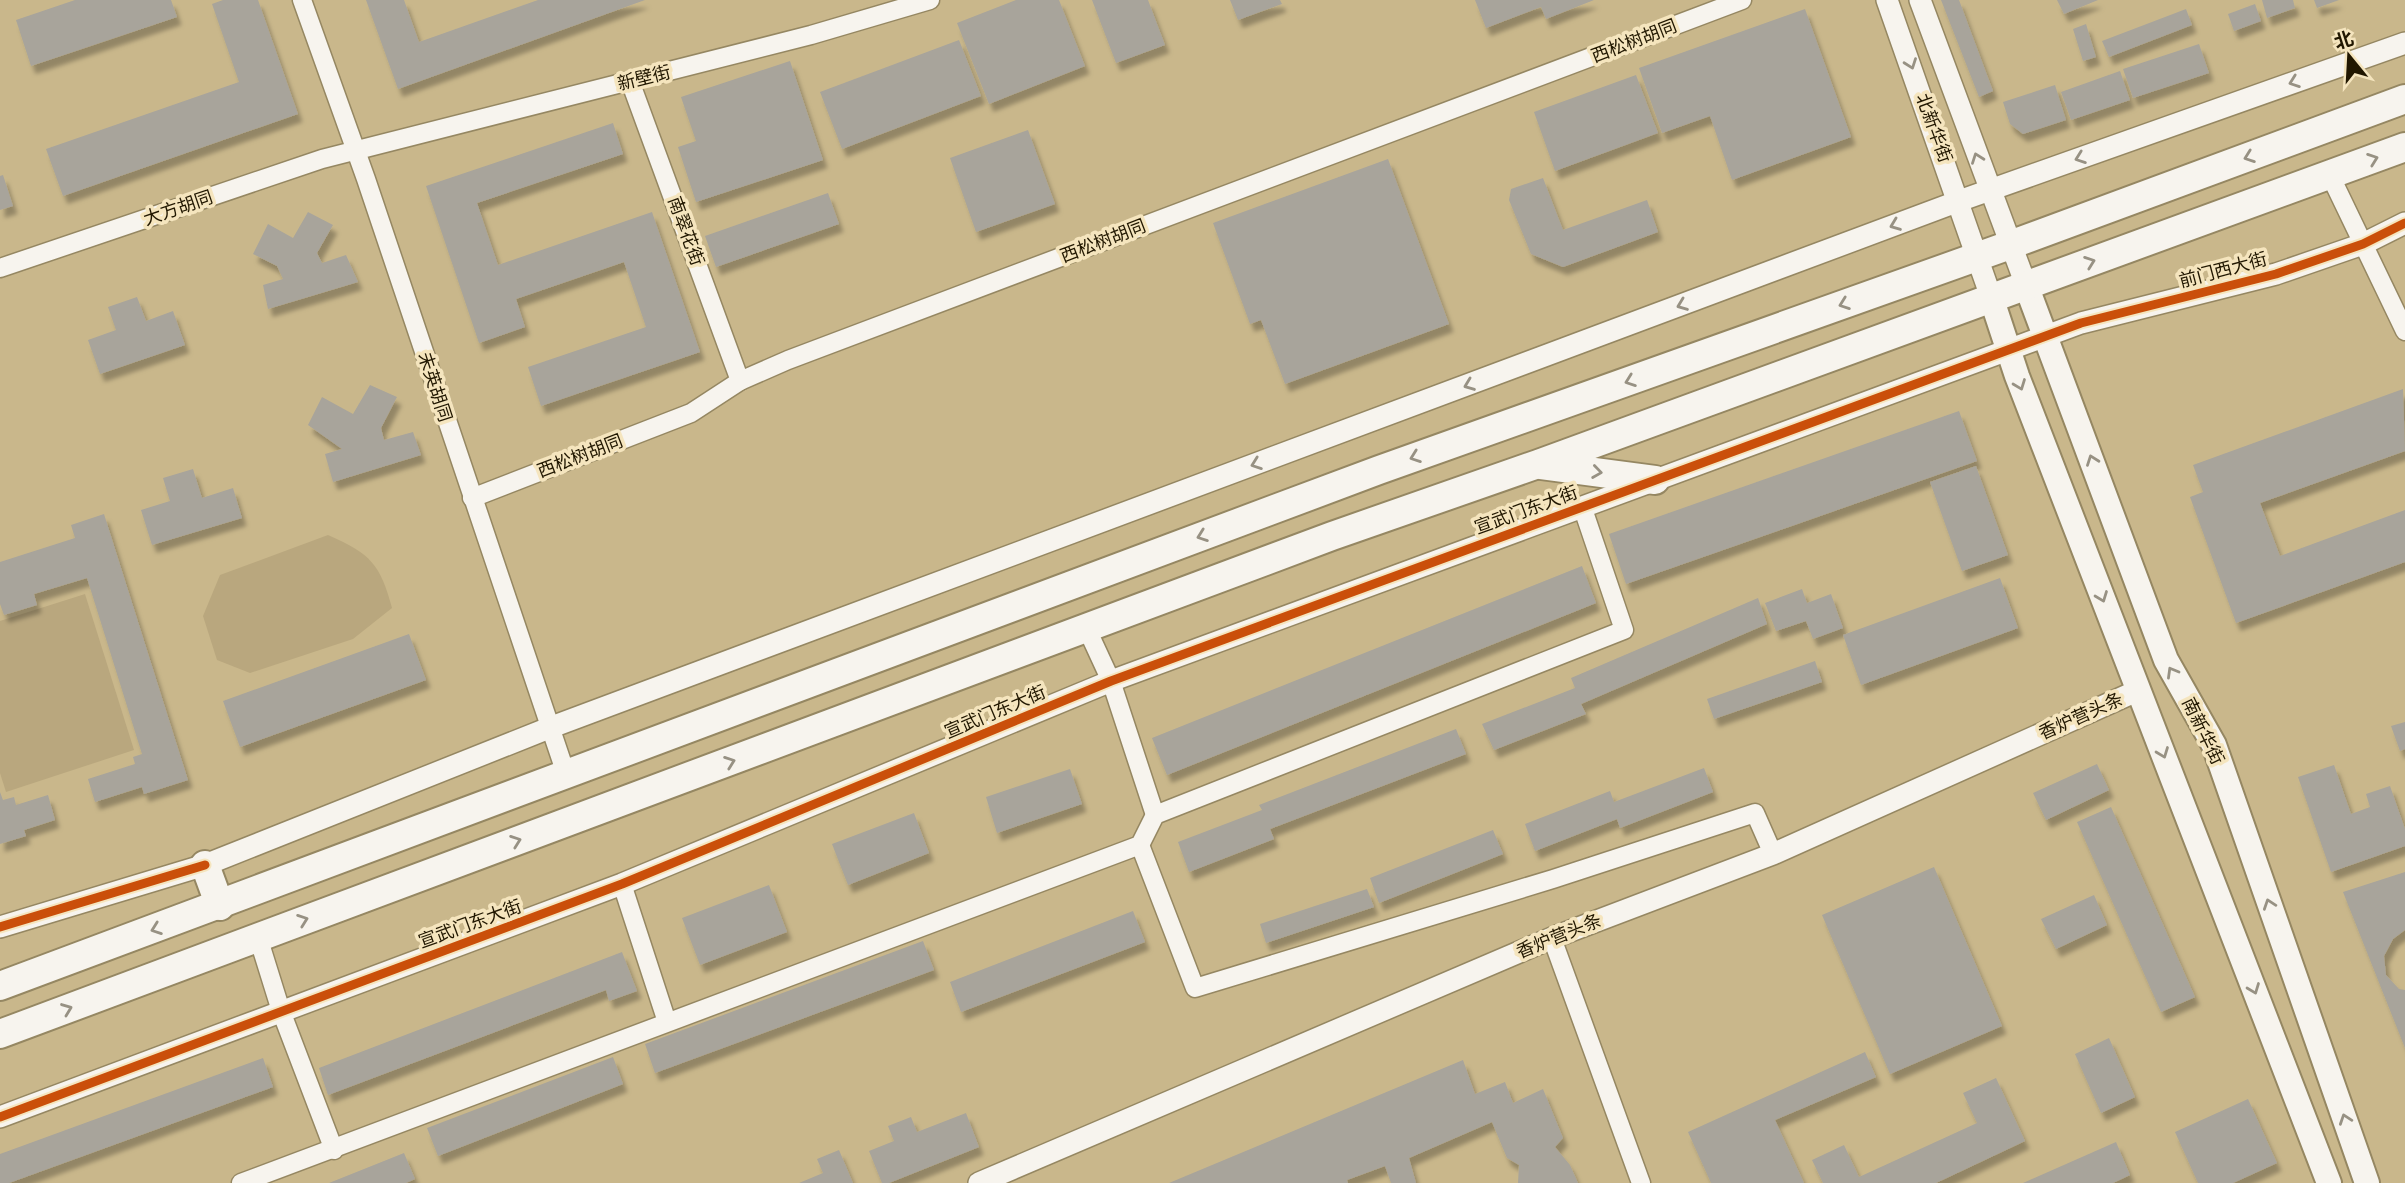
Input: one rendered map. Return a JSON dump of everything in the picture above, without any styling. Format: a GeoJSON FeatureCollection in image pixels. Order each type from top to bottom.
{"type":"FeatureCollection","features":[{"type":"Feature","properties":{"kind":"main road"},"geometry":{"type":"LineString","coordinates":[[0,986],[220,906],[1379,470],[1977,257],[2405,99]]}},
{"type":"Feature","properties":{"kind":"main road"},"geometry":{"type":"LineString","coordinates":[[0,1034],[1332,536],[1538,464],[2405,147]]}},
{"type":"Feature","properties":{"kind":"main road","name":"南新华街"},"geometry":{"type":"LineString","coordinates":[[2026,285],[2166,660],[2214,745],[2367,1183]]}},
{"type":"Feature","properties":{"kind":"main road"},"geometry":{"type":"LineString","coordinates":[[1991,297],[2009,351],[2329,1183]]}},
{"type":"Feature","properties":{"kind":"main road"},"geometry":{"type":"LineString","coordinates":[[1538,464],[1655,480]]}},
{"type":"Feature","properties":{"kind":"main road"},"geometry":{"type":"LineString","coordinates":[[205,865],[220,906]]}},
{"type":"Feature","properties":{"kind":"street","name":"未英胡同"},"geometry":{"type":"LineString","coordinates":[[302,0],[356,149],[566,774]]}},
{"type":"Feature","properties":{"kind":"street","name":"新壁街"},"geometry":{"type":"LineString","coordinates":[[356,149],[811,36],[930,0]]}},
{"type":"Feature","properties":{"kind":"street","name":"西松树胡同"},"geometry":{"type":"LineString","coordinates":[[472,498],[691,413],[740,381],[788,360],[1742,0]]}},
{"type":"Feature","properties":{"kind":"street","name":"北新华街"},"geometry":{"type":"LineString","coordinates":[[1887,0],[1991,297]]}},
{"type":"Feature","properties":{"kind":"street","name":"北新华街"},"geometry":{"type":"LineString","coordinates":[[1920,0],[2026,285]]}},
{"type":"Feature","properties":{"kind":"street"},"geometry":{"type":"LineString","coordinates":[[0,927],[205,865],[549,728],[1959,201],[2405,43]]}},
{"type":"Feature","properties":{"kind":"street","name":"南翠花街"},"geometry":{"type":"LineString","coordinates":[[630,81],[740,381]]}},
{"type":"Feature","properties":{"kind":"street","name":"大方胡同"},"geometry":{"type":"LineString","coordinates":[[0,268],[356,149]]}},
{"type":"Feature","properties":{"kind":"street"},"geometry":{"type":"LineString","coordinates":[[2330,175],[2405,331]]}},
{"type":"Feature","properties":{"kind":"street","name":"前门西大街"},"geometry":{"type":"LineString","coordinates":[[2009,351],[2081,323],[2276,274],[2363,244],[2405,223]]}},
{"type":"Feature","properties":{"kind":"street","name":"宣武门东大街"},"geometry":{"type":"LineString","coordinates":[[0,1117],[622,884],[1111,681],[2009,351]]}},
{"type":"Feature","properties":{"kind":"street"},"geometry":{"type":"LineString","coordinates":[[241,1183],[1140,845],[1155,815],[1625,630],[1582,506]]}},
{"type":"Feature","properties":{"kind":"street"},"geometry":{"type":"LineString","coordinates":[[1087,629],[1111,681],[1155,815]]}},
{"type":"Feature","properties":{"kind":"street","name":"香炉营头条"},"geometry":{"type":"LineString","coordinates":[[979,1183],[1552,938],[1773,854],[2139,690]]}},
{"type":"Feature","properties":{"kind":"street"},"geometry":{"type":"LineString","coordinates":[[1140,845],[1195,988],[1553,879],[1755,813],[1773,854]]}},
{"type":"Feature","properties":{"kind":"street"},"geometry":{"type":"LineString","coordinates":[[622,884],[667,1022]]}},
{"type":"Feature","properties":{"kind":"street"},"geometry":{"type":"LineString","coordinates":[[258,937],[281,1011],[334,1150]]}},
{"type":"Feature","properties":{"kind":"street"},"geometry":{"type":"LineString","coordinates":[[1552,938],[1641,1183]]}},
{"type":"Feature","properties":{"kind":"shaded area"},"geometry":{"type":"Polygon","coordinates":[[[328,535],[354,548],[372,562],[383,581],[392,608],[353,639],[250,673],[217,660],[203,616],[220,575],[328,535]]]}},
{"type":"Feature","properties":{"kind":"shaded area"},"geometry":{"type":"Polygon","coordinates":[[[85,594],[134,750],[6,792],[0,773],[0,621],[85,594]]]}},
{"type":"Feature","properties":{"kind":"building"},"geometry":{"type":"Polygon","coordinates":[[[75,0],[171,0],[177,17],[31,66],[16,20],[75,0]]]}},
{"type":"Feature","properties":{"kind":"building"},"geometry":{"type":"Polygon","coordinates":[[[223,0],[258,0],[298,114],[63,196],[46,149],[239,82],[212,4],[223,0]]]}},
{"type":"Feature","properties":{"kind":"building"},"geometry":{"type":"Polygon","coordinates":[[[366,0],[404,0],[419,42],[538,0],[645,0],[398,89],[366,0]]]}},
{"type":"Feature","properties":{"kind":"building"},"geometry":{"type":"Polygon","coordinates":[[[1016,0],[1059,0],[1085,66],[989,104],[957,23],[1016,0]]]}},
{"type":"Feature","properties":{"kind":"building"},"geometry":{"type":"Polygon","coordinates":[[[1092,0],[1148,0],[1165,45],[1116,63],[1092,0]]]}},
{"type":"Feature","properties":{"kind":"building"},"geometry":{"type":"Polygon","coordinates":[[[1230,0],[1280,0],[1282,4],[1238,20],[1230,0]]]}},
{"type":"Feature","properties":{"kind":"building"},"geometry":{"type":"Polygon","coordinates":[[[1475,0],[1594,0],[1546,19],[1541,7],[1486,28],[1475,0]]]}},
{"type":"Feature","properties":{"kind":"building"},"geometry":{"type":"Polygon","coordinates":[[[1941,0],[1959,0],[1993,91],[1979,97],[1941,0]]]}},
{"type":"Feature","properties":{"kind":"building"},"geometry":{"type":"Polygon","coordinates":[[[2057,0],[2098,0],[2064,14],[2057,0]]]}},
{"type":"Feature","properties":{"kind":"building"},"geometry":{"type":"Polygon","coordinates":[[[2262,0],[2293,0],[2295,8],[2267,18],[2262,0]]]}},
{"type":"Feature","properties":{"kind":"building"},"geometry":{"type":"Polygon","coordinates":[[[2314,0],[2339,0],[2317,8],[2314,0]]]}},
{"type":"Feature","properties":{"kind":"building"},"geometry":{"type":"Polygon","coordinates":[[[2255,4],[2261,21],[2234,31],[2228,14],[2255,4]]]}},
{"type":"Feature","properties":{"kind":"building"},"geometry":{"type":"Polygon","coordinates":[[[1805,9],[1851,137],[1732,180],[1710,116],[1662,133],[1639,68],[1805,9]]]}},
{"type":"Feature","properties":{"kind":"building"},"geometry":{"type":"Polygon","coordinates":[[[2186,9],[2192,25],[2109,57],[2102,41],[2186,9]]]}},
{"type":"Feature","properties":{"kind":"building"},"geometry":{"type":"Polygon","coordinates":[[[2086,24],[2096,57],[2083,61],[2073,29],[2086,24]]]}},
{"type":"Feature","properties":{"kind":"building"},"geometry":{"type":"Polygon","coordinates":[[[959,40],[981,96],[842,149],[820,92],[959,40]]]}},
{"type":"Feature","properties":{"kind":"building"},"geometry":{"type":"Polygon","coordinates":[[[2199,44],[2209,73],[2133,98],[2123,69],[2199,44]]]}},
{"type":"Feature","properties":{"kind":"building"},"geometry":{"type":"Polygon","coordinates":[[[790,61],[823,160],[696,202],[678,147],[696,141],[681,97],[790,61]]]}},
{"type":"Feature","properties":{"kind":"building"},"geometry":{"type":"Polygon","coordinates":[[[2120,71],[2130,100],[2071,120],[2061,92],[2120,71]]]}},
{"type":"Feature","properties":{"kind":"building"},"geometry":{"type":"Polygon","coordinates":[[[1636,75],[1658,133],[1555,171],[1534,112],[1636,75]]]}},
{"type":"Feature","properties":{"kind":"building"},"geometry":{"type":"Polygon","coordinates":[[[2055,85],[2066,120],[2023,134],[2010,124],[2003,102],[2055,85]]]}},
{"type":"Feature","properties":{"kind":"building"},"geometry":{"type":"Polygon","coordinates":[[[613,123],[623,154],[477,203],[498,265],[652,212],[700,352],[541,406],[528,367],[646,327],[624,262],[516,299],[525,327],[479,343],[426,186],[613,123]]]}},
{"type":"Feature","properties":{"kind":"building"},"geometry":{"type":"Polygon","coordinates":[[[1028,130],[1055,204],[976,232],[950,158],[1028,130]]]}},
{"type":"Feature","properties":{"kind":"building"},"geometry":{"type":"Polygon","coordinates":[[[1388,159],[1449,324],[1285,384],[1261,320],[1250,324],[1213,223],[1388,159]]]}},
{"type":"Feature","properties":{"kind":"building"},"geometry":{"type":"Polygon","coordinates":[[[3,175],[13,206],[0,210],[0,176],[3,175]]]}},
{"type":"Feature","properties":{"kind":"building"},"geometry":{"type":"Polygon","coordinates":[[[1543,178],[1563,230],[1647,200],[1658,232],[1563,267],[1531,254],[1509,200],[1511,189],[1543,178]]]}},
{"type":"Feature","properties":{"kind":"building"},"geometry":{"type":"Polygon","coordinates":[[[828,193],[839,224],[716,267],[705,236],[828,193]]]}},
{"type":"Feature","properties":{"kind":"building"},"geometry":{"type":"Polygon","coordinates":[[[308,212],[333,225],[317,253],[322,263],[346,255],[358,282],[268,309],[263,285],[283,279],[277,266],[253,254],[268,224],[293,238],[308,212]]]}},
{"type":"Feature","properties":{"kind":"building"},"geometry":{"type":"Polygon","coordinates":[[[137,297],[146,321],[173,311],[185,345],[100,374],[88,340],[116,330],[108,307],[137,297]]]}},
{"type":"Feature","properties":{"kind":"building"},"geometry":{"type":"Polygon","coordinates":[[[370,385],[397,397],[381,428],[384,440],[413,432],[421,455],[333,482],[325,454],[342,449],[308,425],[322,397],[353,414],[370,385]]]}},
{"type":"Feature","properties":{"kind":"building"},"geometry":{"type":"Polygon","coordinates":[[[2403,389],[2405,451],[2260,503],[2280,556],[2405,510],[2405,562],[2236,623],[2190,497],[2203,492],[2193,465],[2403,389]]]}},
{"type":"Feature","properties":{"kind":"building"},"geometry":{"type":"Polygon","coordinates":[[[1959,411],[1977,461],[1626,584],[1609,534],[1959,411]]]}},
{"type":"Feature","properties":{"kind":"building"},"geometry":{"type":"Polygon","coordinates":[[[1976,466],[2008,555],[1962,571],[1930,482],[1976,466]]]}},
{"type":"Feature","properties":{"kind":"building"},"geometry":{"type":"Polygon","coordinates":[[[193,469],[202,498],[233,488],[242,518],[152,545],[141,510],[170,501],[163,478],[193,469]]]}},
{"type":"Feature","properties":{"kind":"building"},"geometry":{"type":"Polygon","coordinates":[[[104,514],[188,780],[144,794],[142,787],[95,802],[88,779],[135,764],[133,757],[142,754],[87,578],[34,594],[37,605],[4,615],[0,604],[0,562],[75,538],[71,525],[104,514]]]}},
{"type":"Feature","properties":{"kind":"building"},"geometry":{"type":"Polygon","coordinates":[[[1582,566],[1596,603],[1167,775],[1152,738],[1582,566]]]}},
{"type":"Feature","properties":{"kind":"building"},"geometry":{"type":"Polygon","coordinates":[[[2000,578],[2018,628],[1861,685],[1843,635],[2000,578]]]}},
{"type":"Feature","properties":{"kind":"building"},"geometry":{"type":"Polygon","coordinates":[[[1802,589],[1807,603],[1831,594],[1843,628],[1813,639],[1806,621],[1776,631],[1765,603],[1802,589]]]}},
{"type":"Feature","properties":{"kind":"building"},"geometry":{"type":"Polygon","coordinates":[[[1758,598],[1767,624],[1581,704],[1586,714],[1494,750],[1482,724],[1575,688],[1571,678],[1758,598]]]}},
{"type":"Feature","properties":{"kind":"building"},"geometry":{"type":"Polygon","coordinates":[[[409,634],[426,680],[240,747],[223,701],[409,634]]]}},
{"type":"Feature","properties":{"kind":"building"},"geometry":{"type":"Polygon","coordinates":[[[1815,661],[1822,682],[1714,719],[1707,699],[1815,661]]]}},
{"type":"Feature","properties":{"kind":"building"},"geometry":{"type":"Polygon","coordinates":[[[2405,722],[2405,749],[2400,751],[2391,726],[2405,722]]]}},
{"type":"Feature","properties":{"kind":"building"},"geometry":{"type":"Polygon","coordinates":[[[1456,729],[1466,754],[1270,829],[1274,839],[1189,872],[1178,842],[1262,810],[1259,805],[1456,729]]]}},
{"type":"Feature","properties":{"kind":"building"},"geometry":{"type":"Polygon","coordinates":[[[2097,764],[2109,790],[2046,820],[2033,793],[2097,764]]]}},
{"type":"Feature","properties":{"kind":"building"},"geometry":{"type":"Polygon","coordinates":[[[2334,765],[2351,814],[2370,807],[2366,794],[2390,786],[2405,829],[2405,846],[2331,872],[2298,777],[2334,765]]]}},
{"type":"Feature","properties":{"kind":"building"},"geometry":{"type":"Polygon","coordinates":[[[1704,768],[1713,792],[1620,828],[1617,819],[1535,851],[1525,824],[1610,791],[1614,802],[1704,768]]]}},
{"type":"Feature","properties":{"kind":"building"},"geometry":{"type":"Polygon","coordinates":[[[1070,769],[1082,804],[997,833],[986,797],[1070,769]]]}},
{"type":"Feature","properties":{"kind":"building"},"geometry":{"type":"Polygon","coordinates":[[[0,792],[3,800],[14,797],[16,805],[48,795],[55,820],[24,830],[26,836],[0,844],[0,792]]]}},
{"type":"Feature","properties":{"kind":"building"},"geometry":{"type":"Polygon","coordinates":[[[2111,807],[2195,997],[2161,1012],[2077,822],[2111,807]]]}},
{"type":"Feature","properties":{"kind":"building"},"geometry":{"type":"Polygon","coordinates":[[[914,813],[929,853],[848,885],[832,844],[914,813]]]}},
{"type":"Feature","properties":{"kind":"building"},"geometry":{"type":"Polygon","coordinates":[[[1493,830],[1503,854],[1379,903],[1370,878],[1493,830]]]}},
{"type":"Feature","properties":{"kind":"building"},"geometry":{"type":"Polygon","coordinates":[[[1934,867],[2002,1026],[1890,1074],[1822,915],[1934,867]]]}},
{"type":"Feature","properties":{"kind":"building"},"geometry":{"type":"Polygon","coordinates":[[[2405,872],[2405,930],[2393,939],[2384,956],[2386,975],[2399,989],[2405,990],[2405,1048],[2343,892],[2405,872]]]}},
{"type":"Feature","properties":{"kind":"building"},"geometry":{"type":"Polygon","coordinates":[[[769,885],[787,932],[700,965],[682,918],[769,885]]]}},
{"type":"Feature","properties":{"kind":"building"},"geometry":{"type":"Polygon","coordinates":[[[1367,889],[1374,907],[1266,943],[1260,924],[1367,889]]]}},
{"type":"Feature","properties":{"kind":"building"},"geometry":{"type":"Polygon","coordinates":[[[2094,895],[2107,925],[2056,949],[2041,919],[2094,895]]]}},
{"type":"Feature","properties":{"kind":"building"},"geometry":{"type":"Polygon","coordinates":[[[1133,911],[1145,942],[961,1012],[950,982],[1133,911]]]}},
{"type":"Feature","properties":{"kind":"building"},"geometry":{"type":"Polygon","coordinates":[[[923,941],[934,970],[655,1073],[645,1044],[923,941]]]}},
{"type":"Feature","properties":{"kind":"building"},"geometry":{"type":"Polygon","coordinates":[[[622,952],[637,991],[609,1001],[606,990],[328,1095],[319,1068],[622,952]]]}},
{"type":"Feature","properties":{"kind":"building"},"geometry":{"type":"Polygon","coordinates":[[[2109,1038],[2135,1097],[2101,1113],[2075,1054],[2109,1038]]]}},
{"type":"Feature","properties":{"kind":"building"},"geometry":{"type":"Polygon","coordinates":[[[1865,1052],[1876,1077],[1775,1120],[1804,1183],[1711,1183],[1688,1132],[1865,1052]]]}},
{"type":"Feature","properties":{"kind":"building"},"geometry":{"type":"Polygon","coordinates":[[[613,1057],[623,1084],[438,1156],[427,1128],[613,1057]]]}},
{"type":"Feature","properties":{"kind":"building"},"geometry":{"type":"Polygon","coordinates":[[[263,1058],[273,1087],[9,1183],[0,1183],[0,1154],[263,1058]]]}},
{"type":"Feature","properties":{"kind":"building"},"geometry":{"type":"Polygon","coordinates":[[[1463,1060],[1475,1094],[1505,1082],[1513,1103],[1543,1089],[1563,1138],[1555,1147],[1570,1165],[1578,1183],[1518,1183],[1519,1165],[1507,1158],[1492,1122],[1409,1158],[1416,1183],[1391,1183],[1385,1166],[1347,1180],[1348,1183],[1169,1183],[1463,1060]]]}},
{"type":"Feature","properties":{"kind":"building"},"geometry":{"type":"Polygon","coordinates":[[[1996,1078],[2025,1141],[1936,1183],[1823,1183],[1812,1160],[1844,1145],[1859,1177],[1977,1123],[1963,1093],[1996,1078]]]}},
{"type":"Feature","properties":{"kind":"building"},"geometry":{"type":"Polygon","coordinates":[[[2248,1099],[2277,1163],[2233,1183],[2198,1183],[2175,1132],[2248,1099]]]}},
{"type":"Feature","properties":{"kind":"building"},"geometry":{"type":"Polygon","coordinates":[[[966,1113],[979,1147],[889,1183],[882,1183],[869,1151],[894,1141],[888,1126],[911,1117],[917,1132],[966,1113]]]}},
{"type":"Feature","properties":{"kind":"building"},"geometry":{"type":"Polygon","coordinates":[[[2116,1142],[2130,1175],[2113,1183],[2023,1183],[2116,1142]]]}},
{"type":"Feature","properties":{"kind":"building"},"geometry":{"type":"Polygon","coordinates":[[[839,1150],[853,1183],[799,1183],[823,1173],[817,1159],[839,1150]]]}},
{"type":"Feature","properties":{"kind":"building"},"geometry":{"type":"Polygon","coordinates":[[[404,1153],[415,1179],[406,1183],[329,1183],[404,1153]]]}},
{"type":"Feature","properties":{"kind":"cycle path"},"geometry":{"type":"LineString","coordinates":[[0,1117],[622,884],[1111,681],[2081,323],[2276,274],[2363,244],[2405,223]]}},
{"type":"Feature","properties":{"kind":"cycle path"},"geometry":{"type":"LineString","coordinates":[[0,927],[205,865]]}}]}
